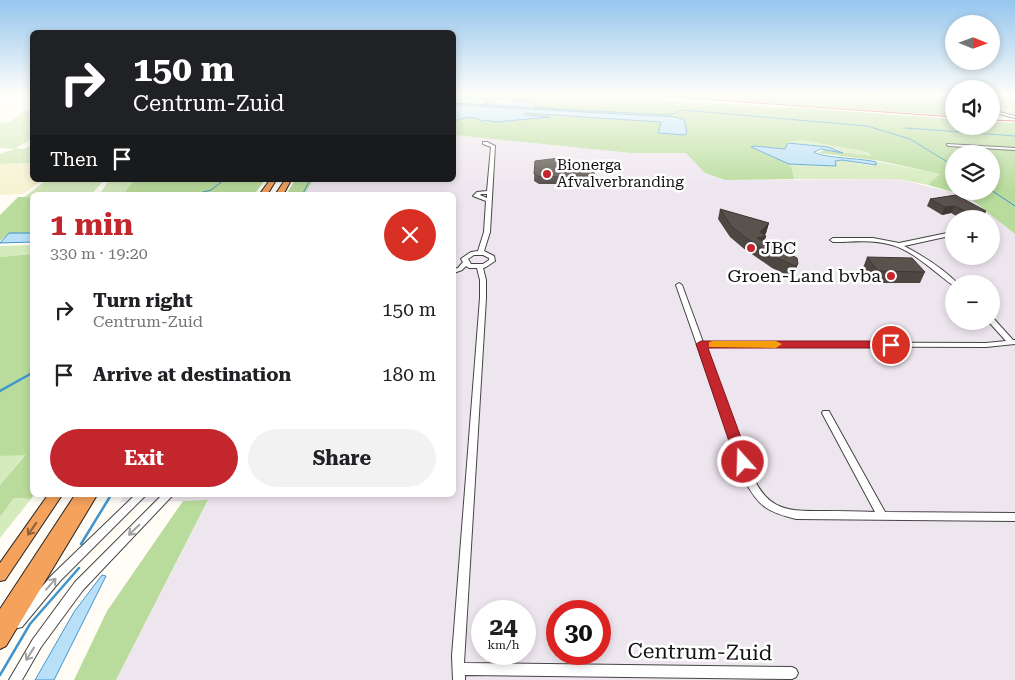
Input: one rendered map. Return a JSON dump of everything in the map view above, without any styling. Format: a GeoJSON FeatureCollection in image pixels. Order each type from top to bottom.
{"type":"FeatureCollection","features":[{"type":"Feature","properties":{"kind":"highway"},"geometry":{"type":"LineString","coordinates":[[0,575],[4,566],[54,497]]}},
{"type":"Feature","properties":{"kind":"highway"},"geometry":{"type":"LineString","coordinates":[[0,622],[81,497]]}},
{"type":"Feature","properties":{"kind":"highway"},"geometry":{"type":"LineString","coordinates":[[0,641],[89,497]]}},
{"type":"Feature","properties":{"kind":"street"},"geometry":{"type":"LineString","coordinates":[[481,252],[487,232],[493,146],[485,143]]}},
{"type":"Feature","properties":{"kind":"street"},"geometry":{"type":"LineString","coordinates":[[1000,148],[1015,149]]}},
{"type":"Feature","properties":{"kind":"street"},"geometry":{"type":"LineString","coordinates":[[489,200],[476,196],[479,193],[490,192]]}},
{"type":"Feature","properties":{"kind":"street"},"geometry":{"type":"LineString","coordinates":[[833,240],[866,240],[898,244],[945,235]]}},
{"type":"Feature","properties":{"kind":"street"},"geometry":{"type":"LineString","coordinates":[[898,244],[945,275]]}},
{"type":"Feature","properties":{"kind":"street"},"geometry":{"type":"LineString","coordinates":[[456,256],[464,261],[480,267],[487,265],[492,259],[490,255],[481,252],[470,254],[464,261],[460,269],[456,270]]}},
{"type":"Feature","properties":{"kind":"street","name":"Centrum-Zuid"},"geometry":{"type":"LineString","coordinates":[[480,267],[483,280],[483,298],[458,675],[792,673]]}},
{"type":"Feature","properties":{"kind":"street"},"geometry":{"type":"LineString","coordinates":[[680,285],[757,496],[778,511],[796,515],[1015,517]]}},
{"type":"Feature","properties":{"kind":"street"},"geometry":{"type":"LineString","coordinates":[[1000,330],[1013,342]]}},
{"type":"Feature","properties":{"kind":"street"},"geometry":{"type":"LineString","coordinates":[[701,344],[986,345],[1013,342]]}},
{"type":"Feature","properties":{"kind":"street"},"geometry":{"type":"LineString","coordinates":[[826,413],[882,516]]}},
{"type":"Feature","properties":{"kind":"street"},"geometry":{"type":"LineString","coordinates":[[0,649],[19,622],[56,578],[139,497]]}},
{"type":"Feature","properties":{"kind":"street"},"geometry":{"type":"LineString","coordinates":[[15,680],[37,643],[80,586],[166,497]]}},
{"type":"Feature","properties":{"kind":"shaded area"},"geometry":{"type":"Polygon","coordinates":[[[456,135],[631,153],[687,153],[705,173],[725,180],[898,179],[945,191],[945,200],[972,200],[985,210],[945,210],[945,265],[1000,265],[1000,222],[1015,234],[1015,680],[116,680],[208,501],[120,502],[123,497],[456,497],[456,192],[306,192],[312,182],[456,182],[456,135]]]}},
{"type":"Feature","properties":{"kind":"shaded area"},"geometry":{"type":"Polygon","coordinates":[[[30,163],[30,182],[40,182],[23,194],[0,195],[0,164],[30,163]]]}},
{"type":"Feature","properties":{"kind":"green space"},"geometry":{"type":"Polygon","coordinates":[[[0,126],[30,126],[30,140],[16,148],[24,149],[30,146],[30,163],[0,164],[0,154],[14,149],[0,148],[0,126]]]}},
{"type":"Feature","properties":{"kind":"green space"},"geometry":{"type":"Polygon","coordinates":[[[456,126],[661,126],[659,133],[685,135],[687,132],[684,126],[945,126],[945,135],[1000,135],[1000,126],[1015,126],[1015,234],[1000,222],[1000,210],[985,210],[972,200],[1000,200],[1000,145],[945,145],[945,190],[928,185],[940,174],[880,161],[818,153],[824,150],[871,156],[867,152],[802,140],[786,142],[789,146],[785,149],[754,146],[789,164],[792,168],[794,179],[725,180],[705,173],[686,153],[631,153],[456,135],[456,126]]]}},
{"type":"Feature","properties":{"kind":"green space"},"geometry":{"type":"Polygon","coordinates":[[[802,140],[867,152],[871,157],[843,153],[837,149],[787,144],[785,142],[802,140]]]}},
{"type":"Feature","properties":{"kind":"green space"},"geometry":{"type":"Polygon","coordinates":[[[853,157],[941,174],[928,185],[898,179],[794,179],[792,168],[789,164],[836,166],[835,161],[842,160],[873,166],[868,160],[853,157]]]}},
{"type":"Feature","properties":{"kind":"green space"},"geometry":{"type":"Polygon","coordinates":[[[44,182],[102,182],[94,192],[31,192],[44,182]]]}},
{"type":"Feature","properties":{"kind":"green space"},"geometry":{"type":"Polygon","coordinates":[[[108,182],[133,182],[125,192],[101,192],[108,182]]]}},
{"type":"Feature","properties":{"kind":"green space"},"geometry":{"type":"Polygon","coordinates":[[[133,182],[264,182],[256,192],[125,192],[133,182]]]}},
{"type":"Feature","properties":{"kind":"green space"},"geometry":{"type":"Polygon","coordinates":[[[294,182],[312,182],[306,192],[288,192],[294,182]]]}},
{"type":"Feature","properties":{"kind":"green space"},"geometry":{"type":"Polygon","coordinates":[[[18,197],[30,197],[30,233],[9,233],[0,241],[0,215],[18,197]]]}},
{"type":"Feature","properties":{"kind":"green space"},"geometry":{"type":"Polygon","coordinates":[[[30,245],[30,254],[0,257],[0,246],[30,245]]]}},
{"type":"Feature","properties":{"kind":"green space"},"geometry":{"type":"Polygon","coordinates":[[[30,254],[30,497],[32,497],[31,499],[14,498],[0,517],[0,485],[25,455],[0,456],[0,257],[30,254]]]}},
{"type":"Feature","properties":{"kind":"green space"},"geometry":{"type":"Polygon","coordinates":[[[25,454],[0,485],[0,456],[25,454]]]}},
{"type":"Feature","properties":{"kind":"green space"},"geometry":{"type":"Polygon","coordinates":[[[14,498],[31,499],[0,538],[0,517],[14,498]]]}},
{"type":"Feature","properties":{"kind":"green space"},"geometry":{"type":"Polygon","coordinates":[[[208,500],[116,680],[74,680],[107,611],[183,501],[208,500]]]}},
{"type":"Feature","properties":{"kind":"water"},"geometry":{"type":"Polygon","coordinates":[[[660,126],[686,126],[687,132],[685,135],[658,133],[660,126]]]}},
{"type":"Feature","properties":{"kind":"water"},"geometry":{"type":"Polygon","coordinates":[[[788,143],[828,147],[843,153],[821,149],[814,152],[825,156],[876,162],[876,165],[842,160],[835,161],[836,166],[789,164],[751,147],[785,149],[788,143]]]}},
{"type":"Feature","properties":{"kind":"water"},"geometry":{"type":"Polygon","coordinates":[[[9,233],[30,233],[30,242],[0,243],[9,233]]]}},
{"type":"Feature","properties":{"kind":"water"},"geometry":{"type":"Polygon","coordinates":[[[102,575],[106,576],[54,680],[35,680],[74,612],[102,575]]]}},
{"type":"Feature","properties":{"kind":"building"},"geometry":{"type":"Polygon","coordinates":[[[559,158],[560,166],[593,168],[595,176],[540,177],[534,174],[535,161],[559,158]]]}},
{"type":"Feature","properties":{"kind":"building"},"geometry":{"type":"Polygon","coordinates":[[[945,197],[945,200],[965,200],[984,210],[962,210],[955,206],[945,207],[930,199],[945,197]]]}},
{"type":"Feature","properties":{"kind":"building"},"geometry":{"type":"Polygon","coordinates":[[[720,209],[769,223],[760,232],[766,236],[757,238],[797,258],[798,264],[795,266],[775,257],[745,237],[732,227],[720,209]]]}},
{"type":"Feature","properties":{"kind":"building"},"geometry":{"type":"Polygon","coordinates":[[[867,257],[912,258],[925,272],[878,271],[867,257]]]}},
{"type":"Feature","properties":{"kind":"waterway"},"geometry":{"type":"LineString","coordinates":[[864,126],[910,139],[945,160]]}},
{"type":"Feature","properties":{"kind":"waterway"},"geometry":{"type":"LineString","coordinates":[[905,128],[1015,136]]}},
{"type":"Feature","properties":{"kind":"waterway"},"geometry":{"type":"LineString","coordinates":[[203,192],[211,190],[221,182]]}},
{"type":"Feature","properties":{"kind":"waterway"},"geometry":{"type":"LineString","coordinates":[[304,192],[309,182]]}},
{"type":"Feature","properties":{"kind":"waterway"},"geometry":{"type":"LineString","coordinates":[[1000,196],[1015,206]]}},
{"type":"Feature","properties":{"kind":"waterway"},"geometry":{"type":"LineString","coordinates":[[0,391],[30,374]]}},
{"type":"Feature","properties":{"kind":"waterway"},"geometry":{"type":"LineString","coordinates":[[81,544],[110,497]]}},
{"type":"Feature","properties":{"kind":"waterway"},"geometry":{"type":"LineString","coordinates":[[0,675],[30,624],[79,568]]}},
{"type":"Feature","properties":{"kind":"slow traffic"},"geometry":{"type":"LineString","coordinates":[[713,344],[776,344]]}},
{"type":"Feature","properties":{"kind":"place","name":"Bionerga Afvalverbranding"},"geometry":{"type":"Point","coordinates":[547,174]}},
{"type":"Feature","properties":{"kind":"place","name":"JBC"},"geometry":{"type":"Point","coordinates":[751,248]}},
{"type":"Feature","properties":{"kind":"place","name":"Groen-Land bvba"},"geometry":{"type":"Point","coordinates":[891,276]}},
{"type":"Feature","properties":{"kind":"route"},"geometry":{"type":"LineString","coordinates":[[743,462],[701,344],[891,345]]}}]}
